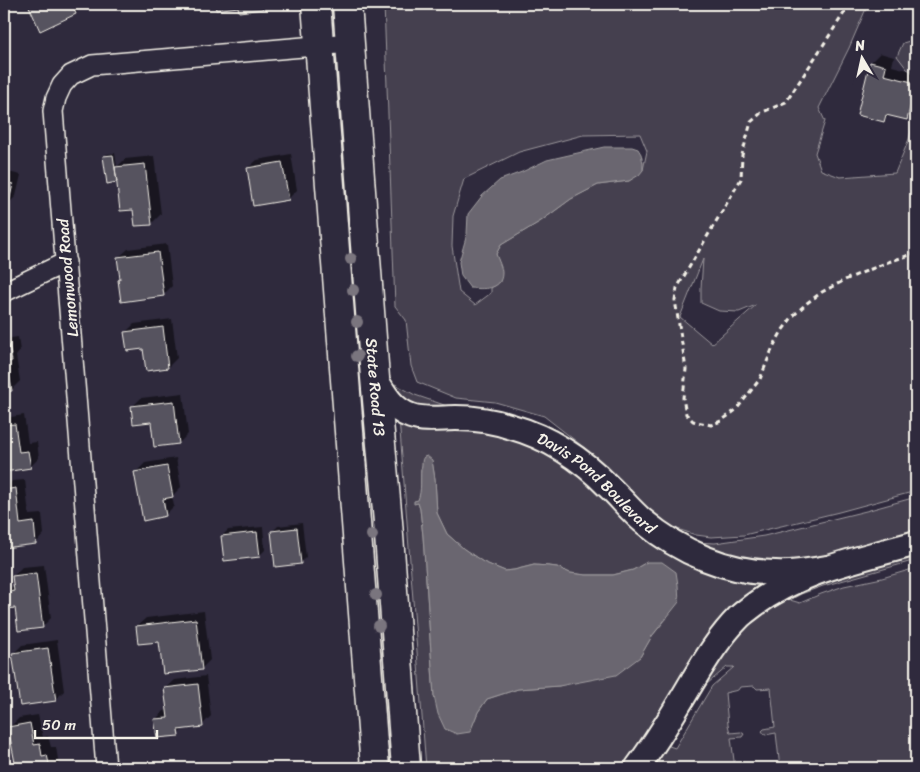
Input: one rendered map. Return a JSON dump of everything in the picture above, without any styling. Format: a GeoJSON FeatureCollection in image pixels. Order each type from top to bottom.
{"type":"FeatureCollection","features":[{"type":"Feature","properties":{"kind":"main road","name":"State Road 13"},"geometry":{"type":"LineString","coordinates":[[316,4],[375,768]]}},
{"type":"Feature","properties":{"kind":"main road","name":"State Road 13"},"geometry":{"type":"LineString","coordinates":[[347,4],[406,768]]}},
{"type":"Feature","properties":{"kind":"street","name":"Lemonwood Road"},"geometry":{"type":"LineString","coordinates":[[106,768],[53,111],[56,98],[62,85],[71,75],[92,66],[350,43]]}},
{"type":"Feature","properties":{"kind":"street"},"geometry":{"type":"LineString","coordinates":[[4,292],[66,262]]}},
{"type":"Feature","properties":{"kind":"street","name":"Davis Pond Boulevard"},"geometry":{"type":"LineString","coordinates":[[375,378],[386,397],[395,407],[410,416],[425,419],[472,418],[489,421],[511,426],[557,446],[601,479],[642,520],[684,549],[703,558],[733,568],[776,574],[827,568]]}},
{"type":"Feature","properties":{"kind":"street","name":"Davis Pond Boulevard"},"geometry":{"type":"LineString","coordinates":[[637,768],[655,744],[720,638],[740,616],[766,596],[803,577],[827,568],[916,543]]}},
{"type":"Feature","properties":{"kind":"path"},"geometry":{"type":"LineString","coordinates":[[850,4],[786,102],[761,113],[751,122],[742,155],[741,179],[677,288],[675,300],[686,369],[683,398],[686,414],[693,421],[702,424],[711,425],[721,421],[736,410],[760,379],[773,347],[782,331],[793,316],[807,303],[822,292],[847,279],[916,253]]}},
{"type":"Feature","properties":{"kind":"shaded area"},"geometry":{"type":"Polygon","coordinates":[[[384,4],[868,4],[849,48],[819,108],[825,121],[815,153],[821,170],[840,177],[895,173],[909,139],[916,110],[916,491],[744,535],[711,537],[696,535],[665,525],[615,482],[586,449],[544,416],[495,402],[456,398],[417,382],[411,366],[406,320],[395,306],[384,4]],[[640,134],[583,135],[519,152],[464,179],[453,216],[452,246],[459,292],[475,305],[491,293],[491,288],[500,282],[499,263],[496,254],[501,245],[541,221],[571,199],[598,185],[629,181],[643,170],[647,151],[640,134]],[[703,259],[680,317],[712,344],[756,305],[739,312],[719,311],[701,303],[703,259]]]}},
{"type":"Feature","properties":{"kind":"shaded area"},"geometry":{"type":"Polygon","coordinates":[[[916,39],[916,75],[907,69],[897,56],[903,43],[916,39]]]}},
{"type":"Feature","properties":{"kind":"shaded area"},"geometry":{"type":"Polygon","coordinates":[[[604,147],[632,147],[638,149],[641,154],[643,170],[629,181],[598,185],[571,199],[541,221],[501,245],[496,254],[502,271],[499,283],[491,288],[470,288],[461,276],[459,262],[467,234],[468,214],[482,196],[500,180],[547,160],[604,147]]]}},
{"type":"Feature","properties":{"kind":"shaded area"},"geometry":{"type":"Polygon","coordinates":[[[345,218],[355,250],[385,665],[374,630],[345,218]]]}},
{"type":"Feature","properties":{"kind":"shaded area"},"geometry":{"type":"Polygon","coordinates":[[[395,384],[415,395],[453,408],[454,410],[416,406],[396,398],[395,384]]]}},
{"type":"Feature","properties":{"kind":"shaded area"},"geometry":{"type":"Polygon","coordinates":[[[391,415],[393,415],[421,768],[419,768],[391,415]]]}},
{"type":"Feature","properties":{"kind":"shaded area"},"geometry":{"type":"Polygon","coordinates":[[[399,418],[422,426],[503,431],[561,461],[763,583],[762,587],[662,712],[629,762],[622,768],[426,768],[399,418]],[[423,459],[421,492],[418,503],[423,536],[434,697],[470,731],[478,712],[487,699],[518,689],[559,686],[640,657],[652,636],[667,618],[647,562],[633,570],[613,575],[586,575],[570,573],[557,567],[534,565],[505,571],[483,562],[447,534],[437,513],[432,461],[423,459]]]}},
{"type":"Feature","properties":{"kind":"shaded area"},"geometry":{"type":"Polygon","coordinates":[[[427,456],[432,460],[437,513],[447,534],[483,562],[505,571],[534,565],[557,567],[570,573],[613,575],[633,570],[647,562],[662,562],[676,572],[679,602],[652,636],[640,657],[616,675],[559,686],[518,689],[487,699],[478,712],[470,732],[457,734],[445,729],[438,714],[434,696],[423,536],[420,509],[418,503],[414,504],[414,501],[418,500],[420,492],[423,460],[427,456]]]}},
{"type":"Feature","properties":{"kind":"shaded area"},"geometry":{"type":"Polygon","coordinates":[[[916,497],[916,534],[810,562],[744,564],[693,542],[715,543],[764,536],[916,497]]]}},
{"type":"Feature","properties":{"kind":"shaded area"},"geometry":{"type":"Polygon","coordinates":[[[916,553],[916,560],[823,586],[790,600],[800,603],[844,586],[916,568],[916,768],[780,768],[776,733],[765,735],[762,731],[775,727],[771,688],[757,689],[754,686],[740,687],[738,690],[725,693],[730,733],[741,732],[744,734],[742,737],[731,738],[735,768],[648,768],[715,662],[758,614],[797,589],[916,553]],[[727,667],[707,684],[669,746],[675,748],[712,686],[734,667],[727,667]]]}},
{"type":"Feature","properties":{"kind":"building"},"geometry":{"type":"Polygon","coordinates":[[[28,4],[72,4],[76,14],[40,31],[28,4]]]}},
{"type":"Feature","properties":{"kind":"building"},"geometry":{"type":"Polygon","coordinates":[[[215,4],[263,4],[263,9],[239,12],[238,7],[216,10],[215,4]]]}},
{"type":"Feature","properties":{"kind":"building"},"geometry":{"type":"Polygon","coordinates":[[[870,62],[886,66],[884,75],[916,83],[907,120],[886,115],[884,122],[857,115],[870,62]]]}},
{"type":"Feature","properties":{"kind":"building"},"geometry":{"type":"Polygon","coordinates":[[[113,155],[117,182],[107,184],[103,156],[113,155]]]}},
{"type":"Feature","properties":{"kind":"building"},"geometry":{"type":"Polygon","coordinates":[[[282,162],[289,200],[253,206],[247,168],[282,162]]]}},
{"type":"Feature","properties":{"kind":"building"},"geometry":{"type":"Polygon","coordinates":[[[145,164],[152,225],[135,226],[133,210],[120,211],[115,167],[145,164]]]}},
{"type":"Feature","properties":{"kind":"building"},"geometry":{"type":"Polygon","coordinates":[[[4,182],[13,184],[8,206],[4,205],[4,182]]]}},
{"type":"Feature","properties":{"kind":"building"},"geometry":{"type":"Polygon","coordinates":[[[158,252],[164,296],[121,302],[117,257],[158,252]]]}},
{"type":"Feature","properties":{"kind":"building"},"geometry":{"type":"Polygon","coordinates":[[[163,327],[168,368],[146,371],[143,349],[127,351],[124,332],[163,327]]]}},
{"type":"Feature","properties":{"kind":"building"},"geometry":{"type":"Polygon","coordinates":[[[9,345],[12,361],[7,362],[12,391],[4,392],[4,346],[9,345]]]}},
{"type":"Feature","properties":{"kind":"building"},"geometry":{"type":"Polygon","coordinates":[[[174,401],[179,444],[154,447],[151,422],[133,424],[131,406],[174,401]]]}},
{"type":"Feature","properties":{"kind":"building"},"geometry":{"type":"Polygon","coordinates":[[[15,424],[19,452],[28,451],[31,468],[4,472],[4,425],[15,424]]]}},
{"type":"Feature","properties":{"kind":"building"},"geometry":{"type":"Polygon","coordinates":[[[167,466],[173,497],[163,499],[166,516],[143,521],[134,472],[167,466]]]}},
{"type":"Feature","properties":{"kind":"building"},"geometry":{"type":"Polygon","coordinates":[[[16,488],[20,524],[34,522],[36,544],[4,548],[4,490],[16,488]]]}},
{"type":"Feature","properties":{"kind":"building"},"geometry":{"type":"Polygon","coordinates":[[[297,528],[301,564],[275,567],[271,531],[297,528]]]}},
{"type":"Feature","properties":{"kind":"building"},"geometry":{"type":"Polygon","coordinates":[[[257,532],[260,557],[224,561],[221,536],[257,532]]]}},
{"type":"Feature","properties":{"kind":"building"},"geometry":{"type":"Polygon","coordinates":[[[36,573],[43,628],[18,631],[15,608],[6,609],[4,593],[14,591],[12,576],[36,573]]]}},
{"type":"Feature","properties":{"kind":"building"},"geometry":{"type":"Polygon","coordinates":[[[196,619],[202,670],[163,674],[159,642],[138,644],[136,626],[196,619]]]}},
{"type":"Feature","properties":{"kind":"building"},"geometry":{"type":"Polygon","coordinates":[[[48,648],[56,701],[20,706],[12,653],[48,648]]]}},
{"type":"Feature","properties":{"kind":"building"},"geometry":{"type":"Polygon","coordinates":[[[198,684],[203,727],[178,730],[179,736],[157,738],[154,719],[168,718],[164,688],[198,684]]]}},
{"type":"Feature","properties":{"kind":"building"},"geometry":{"type":"Polygon","coordinates":[[[30,723],[34,745],[40,744],[42,756],[47,755],[50,768],[16,768],[8,727],[30,723]]]}}]}
